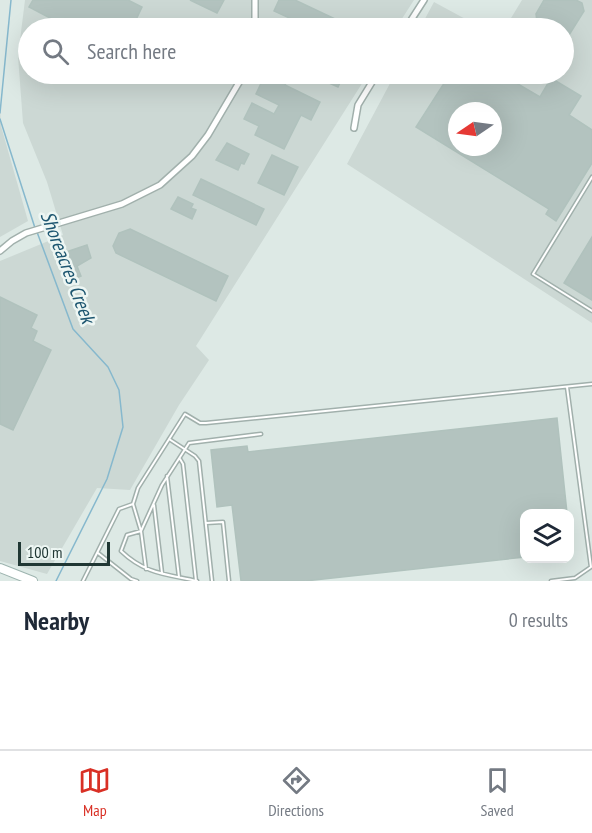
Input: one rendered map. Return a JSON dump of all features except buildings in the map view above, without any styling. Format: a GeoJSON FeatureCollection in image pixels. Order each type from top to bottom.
{"type":"FeatureCollection","features":[{"type":"Feature","properties":{"kind":"street"},"geometry":{"type":"LineString","coordinates":[[255,0],[255,18]]}},
{"type":"Feature","properties":{"kind":"street"},"geometry":{"type":"LineString","coordinates":[[412,18],[424,0]]}},
{"type":"Feature","properties":{"kind":"street"},"geometry":{"type":"LineString","coordinates":[[0,251],[26,233],[122,204],[160,185],[189,160],[208,135],[238,84]]}},
{"type":"Feature","properties":{"kind":"street"},"geometry":{"type":"LineString","coordinates":[[354,128],[358,105],[371,84]]}},
{"type":"Feature","properties":{"kind":"street"},"geometry":{"type":"LineString","coordinates":[[0,568],[33,581]]}},
{"type":"Feature","properties":{"kind":"lane"},"geometry":{"type":"LineString","coordinates":[[592,177],[533,274],[592,311]]}},
{"type":"Feature","properties":{"kind":"lane"},"geometry":{"type":"LineString","coordinates":[[146,569],[141,531],[133,504],[138,488],[185,414],[200,423],[206,423],[592,384]]}},
{"type":"Feature","properties":{"kind":"lane"},"geometry":{"type":"LineString","coordinates":[[551,581],[575,578],[591,567],[567,387]]}},
{"type":"Feature","properties":{"kind":"lane"},"geometry":{"type":"LineString","coordinates":[[179,458],[183,464],[196,581],[134,564],[121,551],[127,535],[141,531],[167,476],[179,458],[185,449],[189,443],[261,434]]}},
{"type":"Feature","properties":{"kind":"lane"},"geometry":{"type":"LineString","coordinates":[[169,439],[199,461],[212,581]]}},
{"type":"Feature","properties":{"kind":"lane"},"geometry":{"type":"LineString","coordinates":[[167,476],[179,577]]}},
{"type":"Feature","properties":{"kind":"lane"},"geometry":{"type":"LineString","coordinates":[[154,502],[162,573]]}},
{"type":"Feature","properties":{"kind":"lane"},"geometry":{"type":"LineString","coordinates":[[83,581],[119,509],[133,504]]}},
{"type":"Feature","properties":{"kind":"lane"},"geometry":{"type":"LineString","coordinates":[[206,523],[223,522],[229,581]]}},
{"type":"Feature","properties":{"kind":"lane"},"geometry":{"type":"LineString","coordinates":[[98,552],[131,579],[137,581]]}},
{"type":"Feature","properties":{"kind":"shaded area"},"geometry":{"type":"Polygon","coordinates":[[[25,0],[414,0],[402,18],[23,18],[25,0]]]}},
{"type":"Feature","properties":{"kind":"shaded area"},"geometry":{"type":"Polygon","coordinates":[[[522,0],[592,0],[592,323],[347,164],[390,84],[574,84],[574,18],[511,18],[522,0]]]}},
{"type":"Feature","properties":{"kind":"shaded area"},"geometry":{"type":"Polygon","coordinates":[[[434,2],[464,18],[425,18],[434,2]]]}},
{"type":"Feature","properties":{"kind":"shaded area"},"geometry":{"type":"Polygon","coordinates":[[[20,84],[362,84],[196,346],[209,360],[179,405],[130,490],[97,488],[47,574],[0,561],[0,261],[63,235],[47,182],[23,123],[20,84]]]}},
{"type":"Feature","properties":{"kind":"shaded area"},"geometry":{"type":"Polygon","coordinates":[[[0,109],[1,126],[28,221],[0,237],[0,109]]]}},
{"type":"Feature","properties":{"kind":"waterway","name":"Shoreacres Creek"},"geometry":{"type":"LineString","coordinates":[[0,113],[11,0]]}},
{"type":"Feature","properties":{"kind":"waterway","name":"Shoreacres Creek"},"geometry":{"type":"LineString","coordinates":[[0,119],[35,228]]}},
{"type":"Feature","properties":{"kind":"waterway","name":"Shoreacres Creek"},"geometry":{"type":"LineString","coordinates":[[37,232],[73,329],[108,367],[119,390],[123,427],[107,479],[56,581]]}}]}
